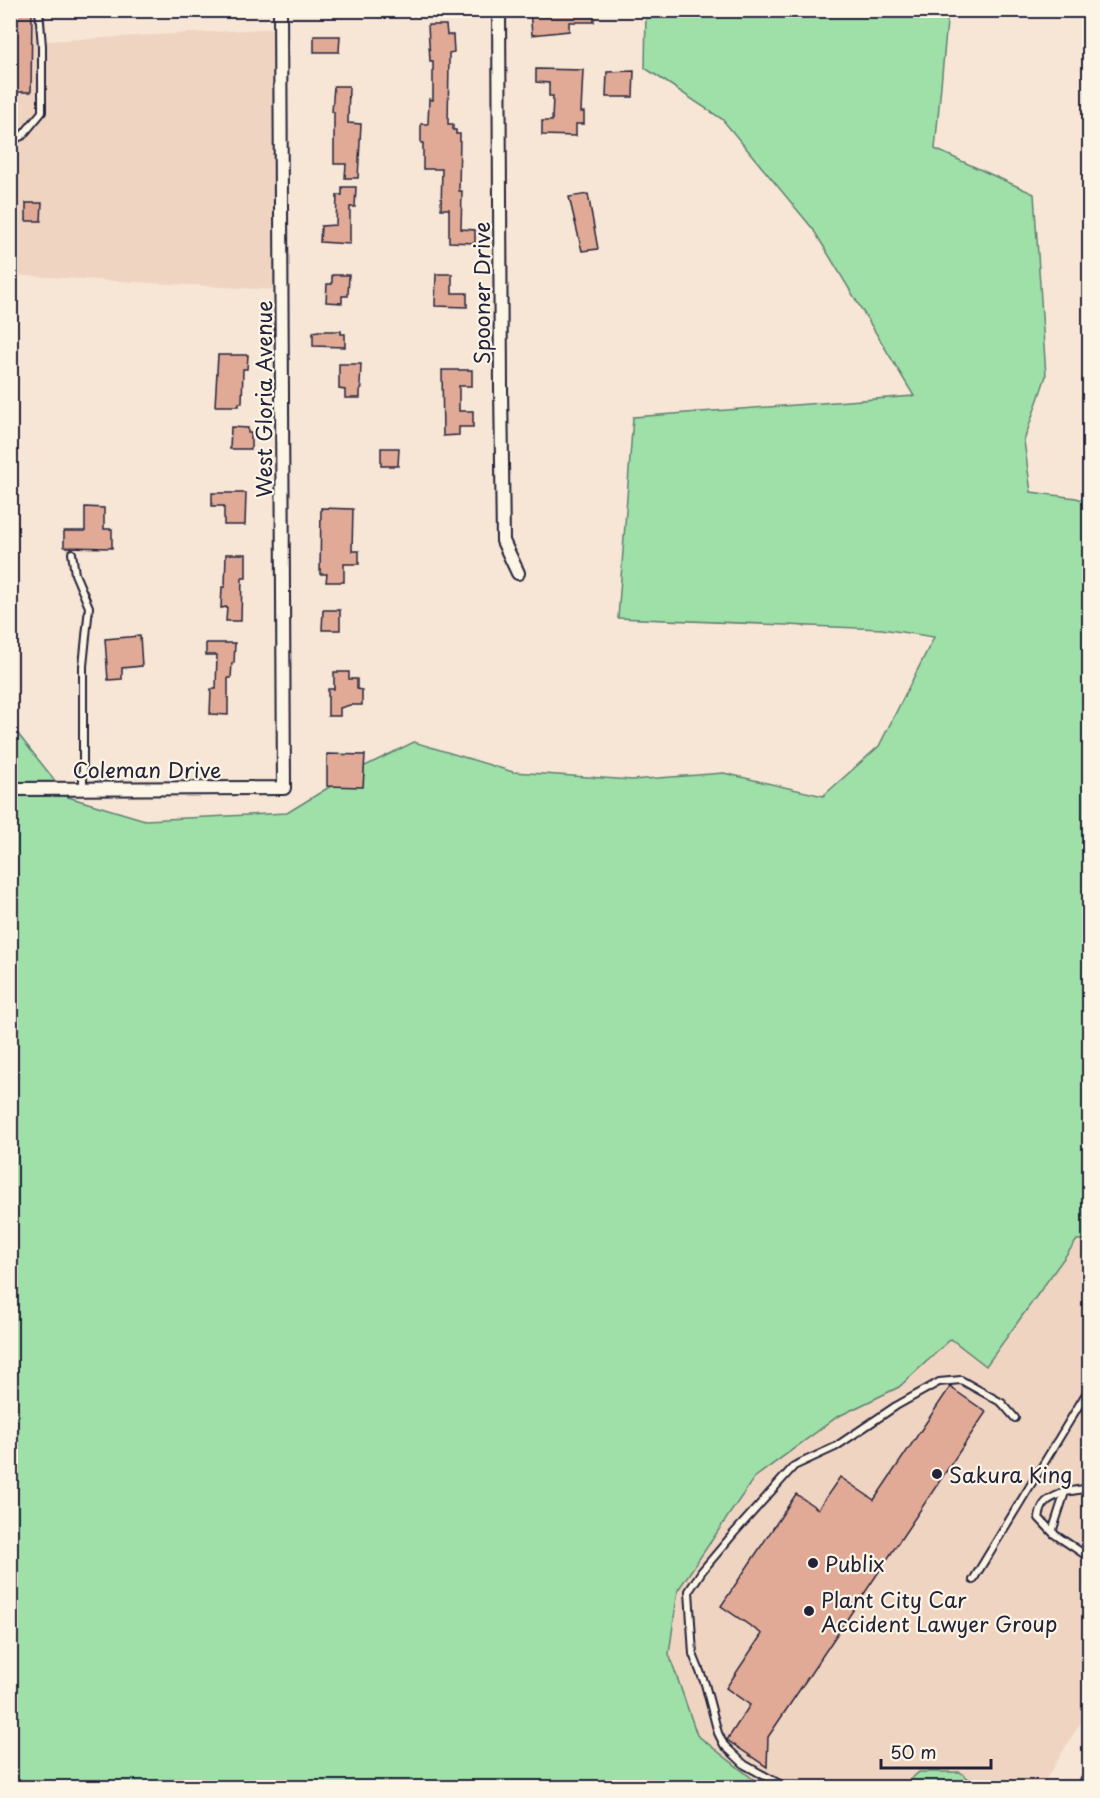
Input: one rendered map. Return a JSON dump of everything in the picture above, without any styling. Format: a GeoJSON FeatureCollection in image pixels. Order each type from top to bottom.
{"type":"FeatureCollection","features":[{"type":"Feature","properties":{"kind":"main road"},"geometry":{"type":"LineString","coordinates":[[1086,1788],[1089,1782]]}},
{"type":"Feature","properties":{"kind":"street","name":"West Gloria Avenue"},"geometry":{"type":"LineString","coordinates":[[280,10],[284,788]]}},
{"type":"Feature","properties":{"kind":"street","name":"Spooner Drive"},"geometry":{"type":"LineString","coordinates":[[499,10],[503,541],[518,573]]}},
{"type":"Feature","properties":{"kind":"street","name":"Coleman Drive"},"geometry":{"type":"LineString","coordinates":[[10,789],[284,788]]}},
{"type":"Feature","properties":{"kind":"lane"},"geometry":{"type":"LineString","coordinates":[[10,141],[22,136],[42,112],[42,46],[39,10]]}},
{"type":"Feature","properties":{"kind":"lane"},"geometry":{"type":"LineString","coordinates":[[72,553],[75,574],[89,607],[83,666],[83,788]]}},
{"type":"Feature","properties":{"kind":"lane"},"geometry":{"type":"LineString","coordinates":[[783,1786],[746,1765],[724,1744],[718,1733],[705,1684],[693,1654],[689,1591],[702,1571],[794,1466],[835,1447],[896,1406],[939,1382],[961,1380],[1002,1403],[1015,1418]]}},
{"type":"Feature","properties":{"kind":"lane"},"geometry":{"type":"LineString","coordinates":[[973,1580],[1089,1387]]}},
{"type":"Feature","properties":{"kind":"lane"},"geometry":{"type":"LineString","coordinates":[[1089,1488],[1065,1492],[1047,1500],[1041,1506],[1039,1518],[1054,1533],[1089,1558]]}},
{"type":"Feature","properties":{"kind":"lane"},"geometry":{"type":"LineString","coordinates":[[1054,1533],[1053,1529],[1065,1492]]}},
{"type":"Feature","properties":{"kind":"shaded area"},"geometry":{"type":"Polygon","coordinates":[[[10,11],[46,11],[46,41],[279,28],[277,290],[11,275],[10,11]]]}},
{"type":"Feature","properties":{"kind":"shaded area"},"geometry":{"type":"Polygon","coordinates":[[[1078,1240],[1089,1240],[1089,1709],[1041,1787],[979,1787],[960,1772],[920,1772],[902,1787],[763,1787],[697,1735],[669,1654],[678,1591],[754,1478],[837,1417],[899,1387],[952,1338],[986,1366],[1078,1240]]]}},
{"type":"Feature","properties":{"kind":"green space"},"geometry":{"type":"Polygon","coordinates":[[[646,11],[948,11],[935,149],[1034,194],[1046,376],[1024,441],[1031,492],[1089,502],[1089,1240],[1077,1240],[986,1366],[951,1339],[899,1387],[837,1417],[754,1478],[678,1590],[669,1654],[697,1735],[763,1787],[11,1787],[10,724],[68,797],[145,820],[287,813],[357,770],[414,742],[513,772],[632,780],[724,773],[823,796],[879,746],[934,637],[882,629],[618,618],[633,417],[914,396],[813,229],[722,119],[645,68],[646,11]]]}},
{"type":"Feature","properties":{"kind":"green space"},"geometry":{"type":"Polygon","coordinates":[[[919,1772],[960,1772],[979,1787],[902,1787],[919,1772]]]}},
{"type":"Feature","properties":{"kind":"building"},"geometry":{"type":"Polygon","coordinates":[[[10,10],[32,10],[31,92],[10,92],[10,10]]]}},
{"type":"Feature","properties":{"kind":"building"},"geometry":{"type":"Polygon","coordinates":[[[530,10],[594,10],[594,22],[569,22],[569,31],[532,35],[530,10]]]}},
{"type":"Feature","properties":{"kind":"building"},"geometry":{"type":"Polygon","coordinates":[[[428,25],[446,25],[447,35],[453,35],[454,52],[449,53],[448,124],[453,124],[453,130],[456,130],[456,134],[460,134],[461,229],[475,230],[475,243],[449,242],[449,209],[441,209],[442,169],[423,169],[421,124],[428,124],[429,99],[433,100],[433,61],[430,61],[428,25]]]}},
{"type":"Feature","properties":{"kind":"building"},"geometry":{"type":"Polygon","coordinates":[[[314,36],[340,36],[339,52],[314,52],[314,36]]]}},
{"type":"Feature","properties":{"kind":"building"},"geometry":{"type":"Polygon","coordinates":[[[536,69],[583,70],[581,112],[584,112],[584,124],[576,124],[576,136],[542,135],[542,121],[552,121],[553,96],[549,96],[549,83],[536,82],[536,69]]]}},
{"type":"Feature","properties":{"kind":"building"},"geometry":{"type":"Polygon","coordinates":[[[634,71],[633,97],[606,97],[607,72],[634,71]]]}},
{"type":"Feature","properties":{"kind":"building"},"geometry":{"type":"Polygon","coordinates":[[[334,86],[349,86],[348,123],[361,124],[358,178],[345,178],[346,164],[334,164],[334,112],[332,112],[334,86]]]}},
{"type":"Feature","properties":{"kind":"building"},"geometry":{"type":"Polygon","coordinates":[[[342,187],[356,187],[355,207],[350,207],[350,244],[320,242],[321,226],[336,225],[337,195],[342,195],[342,187]]]}},
{"type":"Feature","properties":{"kind":"building"},"geometry":{"type":"Polygon","coordinates":[[[588,194],[598,249],[582,251],[569,197],[588,194]]]}},
{"type":"Feature","properties":{"kind":"building"},"geometry":{"type":"Polygon","coordinates":[[[26,203],[42,203],[41,221],[26,221],[26,203]]]}},
{"type":"Feature","properties":{"kind":"building"},"geometry":{"type":"Polygon","coordinates":[[[436,274],[452,274],[452,293],[467,293],[467,307],[435,306],[436,274]]]}},
{"type":"Feature","properties":{"kind":"building"},"geometry":{"type":"Polygon","coordinates":[[[332,275],[349,275],[348,296],[342,296],[342,303],[326,302],[327,284],[332,284],[332,275]]]}},
{"type":"Feature","properties":{"kind":"building"},"geometry":{"type":"Polygon","coordinates":[[[341,331],[341,334],[345,334],[345,347],[313,346],[313,332],[341,331]]]}},
{"type":"Feature","properties":{"kind":"building"},"geometry":{"type":"Polygon","coordinates":[[[218,355],[248,355],[247,369],[243,369],[242,403],[239,403],[239,406],[215,406],[218,355]]]}},
{"type":"Feature","properties":{"kind":"building"},"geometry":{"type":"Polygon","coordinates":[[[339,364],[361,364],[360,398],[345,398],[345,390],[339,389],[339,364]]]}},
{"type":"Feature","properties":{"kind":"building"},"geometry":{"type":"Polygon","coordinates":[[[442,370],[472,370],[472,386],[459,386],[459,411],[473,411],[473,427],[459,427],[459,435],[443,436],[442,370]]]}},
{"type":"Feature","properties":{"kind":"building"},"geometry":{"type":"Polygon","coordinates":[[[231,427],[248,428],[248,433],[251,433],[251,449],[230,449],[231,427]]]}},
{"type":"Feature","properties":{"kind":"building"},"geometry":{"type":"Polygon","coordinates":[[[381,448],[399,448],[398,466],[381,466],[381,448]]]}},
{"type":"Feature","properties":{"kind":"building"},"geometry":{"type":"Polygon","coordinates":[[[212,493],[246,493],[245,525],[224,525],[224,506],[212,506],[212,493]]]}},
{"type":"Feature","properties":{"kind":"building"},"geometry":{"type":"Polygon","coordinates":[[[85,507],[104,508],[104,529],[112,529],[112,548],[64,547],[64,531],[85,531],[85,507]]]}},
{"type":"Feature","properties":{"kind":"building"},"geometry":{"type":"Polygon","coordinates":[[[321,508],[353,509],[352,551],[359,551],[359,564],[344,564],[344,582],[326,582],[327,574],[320,574],[321,508]]]}},
{"type":"Feature","properties":{"kind":"building"},"geometry":{"type":"Polygon","coordinates":[[[226,554],[246,554],[246,578],[242,578],[241,621],[226,621],[227,607],[221,608],[222,587],[225,587],[226,554]]]}},
{"type":"Feature","properties":{"kind":"building"},"geometry":{"type":"Polygon","coordinates":[[[323,610],[340,610],[340,630],[322,630],[323,610]]]}},
{"type":"Feature","properties":{"kind":"building"},"geometry":{"type":"Polygon","coordinates":[[[140,636],[142,666],[122,668],[122,679],[108,680],[105,639],[140,636]]]}},
{"type":"Feature","properties":{"kind":"building"},"geometry":{"type":"Polygon","coordinates":[[[206,643],[235,643],[231,678],[228,678],[228,715],[210,714],[211,689],[216,689],[217,655],[206,655],[206,643]]]}},
{"type":"Feature","properties":{"kind":"building"},"geometry":{"type":"Polygon","coordinates":[[[334,672],[349,672],[349,679],[357,679],[357,689],[362,690],[362,705],[340,708],[340,716],[328,716],[328,689],[334,689],[334,672]]]}},
{"type":"Feature","properties":{"kind":"building"},"geometry":{"type":"Polygon","coordinates":[[[327,754],[365,755],[363,787],[327,786],[327,754]]]}},
{"type":"Feature","properties":{"kind":"building"},"geometry":{"type":"Polygon","coordinates":[[[950,1387],[986,1412],[768,1737],[767,1767],[727,1740],[750,1705],[726,1688],[762,1634],[721,1606],[796,1494],[818,1509],[840,1477],[874,1500],[950,1387]]]}},
{"type":"Feature","properties":{"kind":"place","name":"Sakura King"},"geometry":{"type":"Point","coordinates":[937,1474]}},
{"type":"Feature","properties":{"kind":"place","name":"Publix"},"geometry":{"type":"Point","coordinates":[813,1563]}},
{"type":"Feature","properties":{"kind":"place","name":"Plant City Car Accident Lawyer Group"},"geometry":{"type":"Point","coordinates":[809,1611]}}]}
